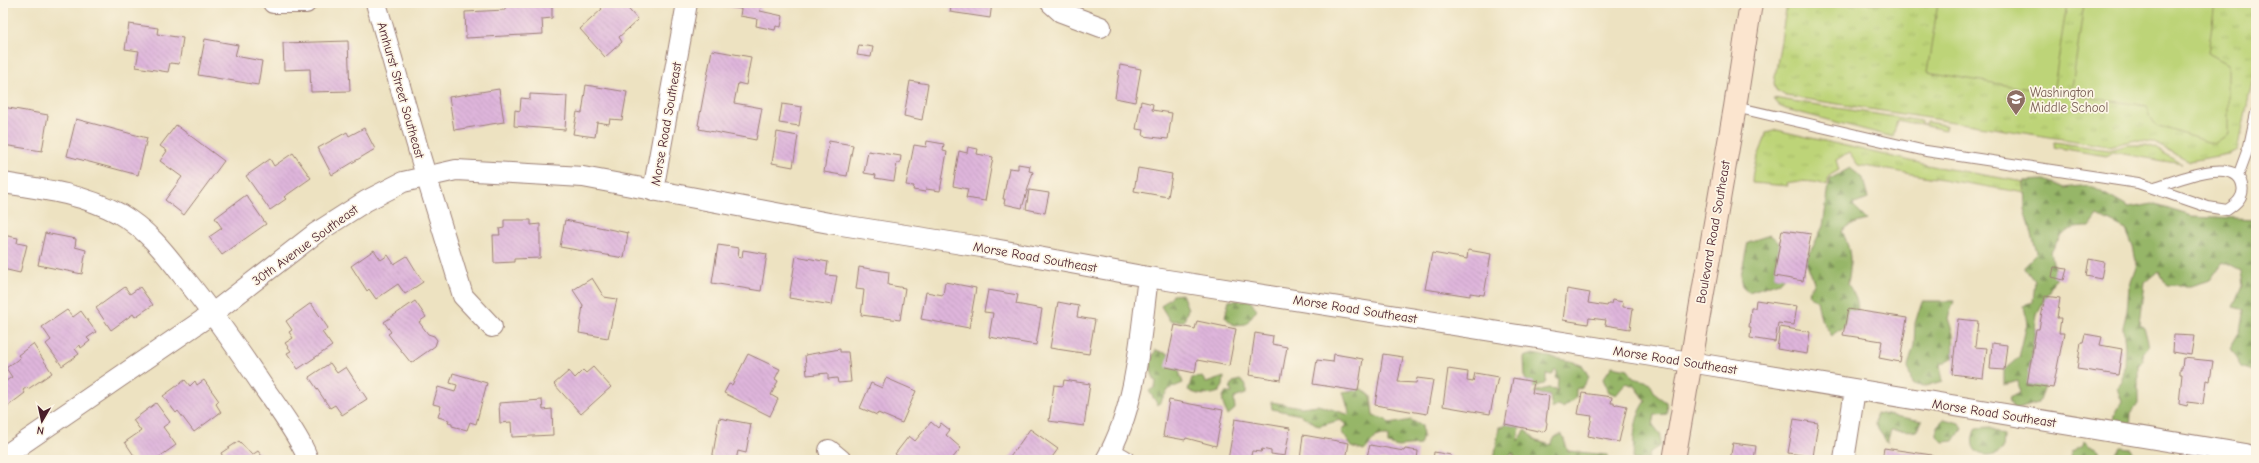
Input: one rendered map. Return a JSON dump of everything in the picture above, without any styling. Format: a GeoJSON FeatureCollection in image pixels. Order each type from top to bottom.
{"type":"FeatureCollection","features":[{"type":"Feature","properties":{"kind":"street"},"geometry":{"type":"LineString","coordinates":[[272,3],[306,3]]}},
{"type":"Feature","properties":{"kind":"street","name":"Amhurst Street Southeast"},"geometry":{"type":"LineString","coordinates":[[376,3],[426,177],[464,296],[492,327]]}},
{"type":"Feature","properties":{"kind":"street","name":"Morse Road Southeast"},"geometry":{"type":"LineString","coordinates":[[687,3],[653,191],[1148,277],[1690,362],[2246,454]]}},
{"type":"Feature","properties":{"kind":"street"},"geometry":{"type":"LineString","coordinates":[[1051,3],[1061,12],[1101,27]]}},
{"type":"Feature","properties":{"kind":"street","name":"Boulevard Road Southeast"},"geometry":{"type":"LineString","coordinates":[[1674,460],[1735,107],[1751,3]]}},
{"type":"Feature","properties":{"kind":"street","name":"30th Avenue Southeast"},"geometry":{"type":"LineString","coordinates":[[3,457],[213,313],[316,233],[366,201],[402,182],[456,170],[498,171],[583,177],[653,191]]}},
{"type":"Feature","properties":{"kind":"street"},"geometry":{"type":"LineString","coordinates":[[3,183],[71,195],[96,203],[120,214],[142,229],[155,241],[213,313],[279,410],[308,460]]}},
{"type":"Feature","properties":{"kind":"street"},"geometry":{"type":"LineString","coordinates":[[1113,457],[1135,378],[1148,277]]}},
{"type":"Feature","properties":{"kind":"street"},"geometry":{"type":"LineString","coordinates":[[1844,460],[1855,390]]}},
{"type":"Feature","properties":{"kind":"lane"},"geometry":{"type":"LineString","coordinates":[[1735,107],[1926,151],[2138,183],[2155,187],[2208,207],[2227,210],[2237,203],[2242,196],[2242,185],[2238,176],[2227,170],[2212,171],[2155,187]]}},
{"type":"Feature","properties":{"kind":"lane"},"geometry":{"type":"LineString","coordinates":[[2238,176],[2249,146],[2256,113]]}},
{"type":"Feature","properties":{"kind":"green space","name":"Washington Middle School"},"geometry":{"type":"Polygon","coordinates":[[[1787,3],[2256,3],[2256,62],[2238,150],[2228,154],[2190,161],[2152,142],[2136,140],[2108,146],[1786,96],[1776,90],[1774,83],[1787,3]]]}},
{"type":"Feature","properties":{"kind":"green space"},"geometry":{"type":"Polygon","coordinates":[[[1938,3],[2067,3],[2053,93],[1927,72],[1938,3]]]}},
{"type":"Feature","properties":{"kind":"green space"},"geometry":{"type":"Polygon","coordinates":[[[2084,3],[2215,3],[2208,53],[2228,64],[2228,134],[2214,144],[2156,125],[2151,118],[2147,106],[2071,95],[2084,3]]]}},
{"type":"Feature","properties":{"kind":"green space"},"geometry":{"type":"Polygon","coordinates":[[[1773,98],[1921,121],[1921,125],[1897,120],[1893,137],[1786,109],[1779,106],[1773,98]]]}},
{"type":"Feature","properties":{"kind":"green space"},"geometry":{"type":"Polygon","coordinates":[[[1926,122],[1946,125],[1945,130],[1921,125],[1925,125],[1926,122]]]}},
{"type":"Feature","properties":{"kind":"green space"},"geometry":{"type":"Polygon","coordinates":[[[1777,130],[1932,166],[2024,182],[2025,193],[1858,165],[1849,152],[1836,160],[1839,170],[1829,176],[1827,186],[1807,182],[1787,183],[1788,186],[1752,183],[1755,163],[1766,133],[1777,130]]]}},
{"type":"Feature","properties":{"kind":"green space"},"geometry":{"type":"Polygon","coordinates":[[[2055,142],[2108,150],[2128,145],[2145,145],[2155,148],[2181,164],[2112,152],[2106,156],[2054,147],[2055,142]]]}},
{"type":"Feature","properties":{"kind":"green space"},"geometry":{"type":"Polygon","coordinates":[[[1850,168],[1863,178],[1868,199],[1852,205],[1867,220],[1850,225],[1842,231],[1850,256],[1848,284],[1856,299],[1858,309],[1857,314],[1850,324],[1837,331],[1832,336],[1821,319],[1817,301],[1808,294],[1814,282],[1806,261],[1823,226],[1830,179],[1850,168]]]}},
{"type":"Feature","properties":{"kind":"green space"},"geometry":{"type":"Polygon","coordinates":[[[2045,180],[2065,188],[2089,185],[2129,208],[2153,204],[2191,216],[2256,219],[2256,372],[2241,367],[2230,348],[2240,331],[2244,310],[2234,307],[2243,285],[2241,271],[2223,262],[2210,280],[2190,286],[2167,286],[2159,271],[2145,283],[2140,324],[2144,327],[2149,346],[2142,353],[2143,361],[2138,367],[2138,404],[2131,413],[2130,429],[2113,426],[2114,416],[2122,402],[2117,388],[2123,381],[2125,346],[2123,327],[2127,311],[2129,287],[2137,266],[2133,247],[2126,230],[2098,216],[2090,227],[2075,228],[2062,235],[2051,252],[2056,277],[2037,314],[2029,373],[2044,387],[2038,403],[2014,410],[2009,398],[2020,393],[2018,381],[2004,385],[2004,370],[2019,357],[2027,324],[2024,306],[2033,302],[2035,281],[2024,266],[2037,253],[2025,209],[2024,181],[2045,180]]]}},
{"type":"Feature","properties":{"kind":"green space"},"geometry":{"type":"Polygon","coordinates":[[[1770,235],[1781,246],[1789,271],[1779,282],[1749,292],[1743,287],[1741,275],[1748,242],[1770,235]]]}},
{"type":"Feature","properties":{"kind":"green space"},"geometry":{"type":"Polygon","coordinates":[[[1182,294],[1188,309],[1184,321],[1170,321],[1161,306],[1173,295],[1182,294]]]}},
{"type":"Feature","properties":{"kind":"green space"},"geometry":{"type":"Polygon","coordinates":[[[1249,300],[1257,309],[1246,324],[1234,325],[1225,317],[1229,301],[1249,300]]]}},
{"type":"Feature","properties":{"kind":"green space"},"geometry":{"type":"Polygon","coordinates":[[[1922,301],[1954,301],[1948,318],[1953,334],[1954,357],[1940,365],[1943,381],[1926,386],[1912,385],[1908,367],[1914,345],[1915,323],[1922,301]]]}},
{"type":"Feature","properties":{"kind":"green space"},"geometry":{"type":"Polygon","coordinates":[[[1156,350],[1174,356],[1183,383],[1169,389],[1158,405],[1149,391],[1155,387],[1156,382],[1151,370],[1151,362],[1156,350]]]}},
{"type":"Feature","properties":{"kind":"green space"},"geometry":{"type":"Polygon","coordinates":[[[1533,354],[1571,361],[1583,366],[1589,377],[1582,387],[1576,389],[1576,398],[1563,408],[1559,405],[1552,409],[1550,396],[1534,392],[1548,388],[1556,389],[1557,393],[1558,378],[1555,378],[1557,371],[1555,369],[1552,375],[1546,374],[1546,382],[1534,388],[1525,379],[1524,357],[1533,354]]]}},
{"type":"Feature","properties":{"kind":"green space"},"geometry":{"type":"Polygon","coordinates":[[[1612,366],[1628,369],[1633,378],[1649,382],[1656,395],[1666,402],[1667,414],[1655,415],[1653,425],[1661,435],[1660,446],[1650,452],[1648,460],[1633,460],[1636,422],[1646,401],[1635,386],[1626,383],[1616,395],[1609,392],[1603,379],[1612,366]]]}},
{"type":"Feature","properties":{"kind":"green space"},"geometry":{"type":"Polygon","coordinates":[[[1202,377],[1206,383],[1224,377],[1223,386],[1219,392],[1207,395],[1188,390],[1192,378],[1202,377]]]}},
{"type":"Feature","properties":{"kind":"green space"},"geometry":{"type":"Polygon","coordinates":[[[1240,380],[1246,385],[1246,394],[1234,398],[1235,409],[1228,415],[1223,404],[1223,398],[1225,393],[1232,393],[1230,388],[1233,382],[1240,380]]]}},
{"type":"Feature","properties":{"kind":"green space"},"geometry":{"type":"Polygon","coordinates":[[[1362,389],[1371,396],[1373,416],[1385,419],[1390,424],[1411,420],[1422,426],[1423,436],[1420,445],[1398,447],[1388,444],[1388,436],[1377,436],[1364,451],[1352,447],[1341,431],[1347,425],[1340,420],[1319,426],[1301,415],[1272,409],[1271,402],[1301,407],[1318,405],[1350,415],[1343,392],[1362,389]]]}},
{"type":"Feature","properties":{"kind":"green space"},"geometry":{"type":"Polygon","coordinates":[[[1876,413],[1922,421],[1917,431],[1891,430],[1887,442],[1875,425],[1876,413]]]}},
{"type":"Feature","properties":{"kind":"green space"},"geometry":{"type":"Polygon","coordinates":[[[1944,419],[1959,423],[1962,429],[1954,441],[1943,442],[1937,436],[1937,426],[1944,419]]]}},
{"type":"Feature","properties":{"kind":"green space"},"geometry":{"type":"Polygon","coordinates":[[[1507,424],[1520,427],[1518,441],[1526,430],[1536,441],[1551,445],[1555,437],[1562,434],[1568,451],[1607,455],[1610,460],[1513,460],[1514,453],[1504,460],[1494,460],[1499,427],[1507,424]]]}},
{"type":"Feature","properties":{"kind":"green space"},"geometry":{"type":"Polygon","coordinates":[[[1991,427],[2004,436],[2003,449],[1990,455],[1983,455],[1978,453],[1975,449],[1973,436],[1976,428],[1991,427]]]}},
{"type":"Feature","properties":{"kind":"green space"},"geometry":{"type":"Polygon","coordinates":[[[2084,441],[2089,446],[2095,447],[2099,450],[2100,457],[2113,458],[2120,447],[2131,448],[2138,460],[2073,460],[2070,456],[2072,451],[2083,445],[2084,441]]]}},
{"type":"Feature","properties":{"kind":"building"},"geometry":{"type":"Polygon","coordinates":[[[505,3],[552,3],[552,18],[542,19],[543,34],[466,38],[465,12],[505,10],[505,3]]]}},
{"type":"Feature","properties":{"kind":"building"},"geometry":{"type":"Polygon","coordinates":[[[597,3],[623,3],[638,20],[619,37],[622,42],[605,57],[580,29],[602,9],[597,3]]]}},
{"type":"Feature","properties":{"kind":"building"},"geometry":{"type":"Polygon","coordinates":[[[723,3],[751,3],[761,6],[760,11],[783,16],[781,27],[776,26],[775,30],[756,26],[757,19],[740,16],[741,9],[722,6],[723,3]]]}},
{"type":"Feature","properties":{"kind":"building"},"geometry":{"type":"Polygon","coordinates":[[[952,3],[992,3],[990,18],[950,12],[952,3]]]}},
{"type":"Feature","properties":{"kind":"building"},"geometry":{"type":"Polygon","coordinates":[[[129,24],[158,28],[157,34],[183,38],[179,64],[170,63],[168,72],[136,67],[139,51],[125,49],[129,24]]]}},
{"type":"Feature","properties":{"kind":"building"},"geometry":{"type":"Polygon","coordinates":[[[205,39],[238,45],[235,56],[262,61],[258,85],[198,75],[205,39]]]}},
{"type":"Feature","properties":{"kind":"building"},"geometry":{"type":"Polygon","coordinates":[[[348,41],[350,91],[311,92],[310,69],[284,70],[283,43],[348,41]]]}},
{"type":"Feature","properties":{"kind":"building"},"geometry":{"type":"Polygon","coordinates":[[[859,45],[873,47],[871,57],[857,55],[859,45]]]}},
{"type":"Feature","properties":{"kind":"building"},"geometry":{"type":"Polygon","coordinates":[[[712,50],[751,57],[746,85],[738,83],[734,103],[762,108],[756,140],[699,129],[700,126],[698,125],[712,50]]]}},
{"type":"Feature","properties":{"kind":"building"},"geometry":{"type":"Polygon","coordinates":[[[1120,65],[1141,69],[1135,102],[1115,98],[1120,65]]]}},
{"type":"Feature","properties":{"kind":"building"},"geometry":{"type":"Polygon","coordinates":[[[910,81],[928,84],[922,120],[904,116],[910,81]]]}},
{"type":"Feature","properties":{"kind":"building"},"geometry":{"type":"Polygon","coordinates":[[[586,85],[627,92],[622,120],[610,119],[609,124],[597,122],[595,137],[573,134],[577,112],[582,113],[586,85]]]}},
{"type":"Feature","properties":{"kind":"building"},"geometry":{"type":"Polygon","coordinates":[[[499,89],[504,122],[454,130],[449,97],[499,89]]]}},
{"type":"Feature","properties":{"kind":"building"},"geometry":{"type":"Polygon","coordinates":[[[530,94],[567,96],[565,130],[514,126],[515,110],[520,111],[521,98],[530,99],[530,94]]]}},
{"type":"Feature","properties":{"kind":"building"},"geometry":{"type":"Polygon","coordinates":[[[1141,101],[1153,104],[1152,110],[1172,113],[1168,139],[1143,136],[1144,130],[1136,129],[1141,101]]]}},
{"type":"Feature","properties":{"kind":"building"},"geometry":{"type":"Polygon","coordinates":[[[782,104],[802,107],[799,126],[779,123],[782,104]]]}},
{"type":"Feature","properties":{"kind":"building"},"geometry":{"type":"Polygon","coordinates":[[[3,107],[48,115],[42,151],[3,145],[3,107]]]}},
{"type":"Feature","properties":{"kind":"building"},"geometry":{"type":"Polygon","coordinates":[[[76,119],[147,138],[138,175],[67,156],[76,119]]]}},
{"type":"Feature","properties":{"kind":"building"},"geometry":{"type":"Polygon","coordinates":[[[176,125],[224,161],[184,215],[165,200],[182,177],[160,161],[167,151],[160,146],[176,125]]]}},
{"type":"Feature","properties":{"kind":"building"},"geometry":{"type":"Polygon","coordinates":[[[364,128],[375,149],[332,175],[318,148],[347,132],[349,136],[364,128]]]}},
{"type":"Feature","properties":{"kind":"building"},"geometry":{"type":"Polygon","coordinates":[[[777,132],[798,136],[793,167],[772,163],[777,132]]]}},
{"type":"Feature","properties":{"kind":"building"},"geometry":{"type":"Polygon","coordinates":[[[829,141],[853,145],[847,176],[824,172],[829,141]]]}},
{"type":"Feature","properties":{"kind":"building"},"geometry":{"type":"Polygon","coordinates":[[[927,141],[944,144],[943,151],[947,152],[940,191],[926,189],[925,192],[913,190],[914,186],[906,185],[914,145],[926,147],[927,141]]]}},
{"type":"Feature","properties":{"kind":"building"},"geometry":{"type":"Polygon","coordinates":[[[968,147],[978,149],[977,154],[993,157],[985,201],[966,198],[968,189],[953,186],[959,151],[967,153],[968,147]]]}},
{"type":"Feature","properties":{"kind":"building"},"geometry":{"type":"Polygon","coordinates":[[[868,151],[901,156],[900,163],[897,163],[894,181],[875,178],[876,175],[864,173],[868,151]]]}},
{"type":"Feature","properties":{"kind":"building"},"geometry":{"type":"Polygon","coordinates":[[[293,153],[311,178],[284,197],[286,199],[270,210],[246,176],[270,159],[274,166],[293,153]]]}},
{"type":"Feature","properties":{"kind":"building"},"geometry":{"type":"Polygon","coordinates":[[[1018,164],[1030,166],[1029,171],[1033,172],[1022,208],[1004,204],[1005,199],[1003,199],[1009,168],[1018,169],[1018,164]]]}},
{"type":"Feature","properties":{"kind":"building"},"geometry":{"type":"Polygon","coordinates":[[[1138,168],[1172,174],[1168,197],[1134,191],[1138,168]]]}},
{"type":"Feature","properties":{"kind":"building"},"geometry":{"type":"Polygon","coordinates":[[[1029,190],[1049,193],[1045,213],[1026,209],[1029,190]]]}},
{"type":"Feature","properties":{"kind":"building"},"geometry":{"type":"Polygon","coordinates":[[[246,195],[266,224],[222,255],[209,237],[222,228],[215,218],[246,195]]]}},
{"type":"Feature","properties":{"kind":"building"},"geometry":{"type":"Polygon","coordinates":[[[504,220],[531,220],[531,225],[540,224],[540,258],[514,259],[514,262],[494,263],[493,235],[500,235],[499,229],[504,228],[504,220]]]}},
{"type":"Feature","properties":{"kind":"building"},"geometry":{"type":"Polygon","coordinates":[[[565,220],[628,233],[624,258],[560,247],[565,220]]]}},
{"type":"Feature","properties":{"kind":"building"},"geometry":{"type":"Polygon","coordinates":[[[1782,230],[1811,234],[1803,281],[1774,276],[1782,230]]]}},
{"type":"Feature","properties":{"kind":"building"},"geometry":{"type":"Polygon","coordinates":[[[45,233],[76,239],[75,247],[86,250],[82,274],[38,265],[45,233]]]}},
{"type":"Feature","properties":{"kind":"building"},"geometry":{"type":"Polygon","coordinates":[[[3,235],[18,238],[17,243],[27,245],[20,273],[3,269],[3,235]]]}},
{"type":"Feature","properties":{"kind":"building"},"geometry":{"type":"Polygon","coordinates":[[[718,245],[739,248],[738,257],[742,258],[743,250],[767,254],[761,291],[712,283],[718,245]]]}},
{"type":"Feature","properties":{"kind":"building"},"geometry":{"type":"Polygon","coordinates":[[[374,250],[381,260],[388,255],[394,264],[407,256],[423,282],[405,294],[398,284],[376,299],[369,289],[367,291],[351,266],[374,250]]]}},
{"type":"Feature","properties":{"kind":"building"},"geometry":{"type":"Polygon","coordinates":[[[1468,250],[1491,254],[1484,295],[1470,293],[1470,296],[1425,289],[1432,253],[1467,259],[1468,250]]]}},
{"type":"Feature","properties":{"kind":"building"},"geometry":{"type":"Polygon","coordinates":[[[796,256],[828,262],[826,275],[837,276],[832,305],[789,298],[796,256]]]}},
{"type":"Feature","properties":{"kind":"building"},"geometry":{"type":"Polygon","coordinates":[[[2089,259],[2104,262],[2101,279],[2086,276],[2089,259]]]}},
{"type":"Feature","properties":{"kind":"building"},"geometry":{"type":"Polygon","coordinates":[[[859,267],[889,272],[888,285],[905,288],[900,320],[861,315],[864,290],[856,289],[859,267]]]}},
{"type":"Feature","properties":{"kind":"building"},"geometry":{"type":"Polygon","coordinates":[[[2054,267],[2067,269],[2064,280],[2052,277],[2054,267]]]}},
{"type":"Feature","properties":{"kind":"building"},"geometry":{"type":"Polygon","coordinates":[[[592,278],[604,297],[617,299],[608,338],[579,333],[583,305],[573,290],[592,278]]]}},
{"type":"Feature","properties":{"kind":"building"},"geometry":{"type":"Polygon","coordinates":[[[945,282],[976,288],[969,328],[921,319],[926,292],[943,295],[945,282]]]}},
{"type":"Feature","properties":{"kind":"building"},"geometry":{"type":"Polygon","coordinates":[[[125,287],[130,294],[140,287],[153,305],[135,317],[133,314],[111,330],[96,308],[125,287]]]}},
{"type":"Feature","properties":{"kind":"building"},"geometry":{"type":"Polygon","coordinates":[[[1567,289],[1590,293],[1588,303],[1607,306],[1608,304],[1611,304],[1612,300],[1623,302],[1623,307],[1633,308],[1630,329],[1605,325],[1606,320],[1589,318],[1588,324],[1563,320],[1567,289]]]}},
{"type":"Feature","properties":{"kind":"building"},"geometry":{"type":"Polygon","coordinates":[[[988,290],[1018,295],[1016,304],[1042,309],[1036,345],[989,337],[993,313],[984,312],[988,290]]]}},
{"type":"Feature","properties":{"kind":"building"},"geometry":{"type":"Polygon","coordinates":[[[2045,296],[2060,298],[2057,318],[2061,318],[2059,333],[2064,333],[2053,388],[2027,384],[2036,329],[2039,329],[2045,296]]]}},
{"type":"Feature","properties":{"kind":"building"},"geometry":{"type":"Polygon","coordinates":[[[1756,300],[1797,306],[1794,325],[1778,323],[1775,342],[1750,338],[1751,327],[1749,327],[1751,308],[1755,308],[1756,300]]]}},
{"type":"Feature","properties":{"kind":"building"},"geometry":{"type":"Polygon","coordinates":[[[415,301],[426,317],[419,322],[428,334],[434,336],[437,340],[435,346],[411,363],[388,334],[391,332],[384,322],[415,301]]]}},
{"type":"Feature","properties":{"kind":"building"},"geometry":{"type":"Polygon","coordinates":[[[1058,302],[1079,306],[1077,317],[1095,320],[1089,354],[1050,348],[1058,302]]]}},
{"type":"Feature","properties":{"kind":"building"},"geometry":{"type":"Polygon","coordinates":[[[311,303],[328,328],[322,332],[332,346],[298,369],[287,353],[291,351],[285,343],[293,338],[289,332],[292,330],[286,321],[311,303]]]}},
{"type":"Feature","properties":{"kind":"building"},"geometry":{"type":"Polygon","coordinates":[[[1848,309],[1907,318],[1900,362],[1879,358],[1882,341],[1843,335],[1848,309]]]}},
{"type":"Feature","properties":{"kind":"building"},"geometry":{"type":"Polygon","coordinates":[[[67,310],[73,317],[81,311],[96,332],[87,338],[90,341],[81,348],[80,345],[75,349],[79,354],[62,366],[46,344],[51,340],[42,327],[67,310]]]}},
{"type":"Feature","properties":{"kind":"building"},"geometry":{"type":"Polygon","coordinates":[[[1958,319],[1978,321],[1975,347],[1987,348],[1983,378],[1952,374],[1958,319]]]}},
{"type":"Feature","properties":{"kind":"building"},"geometry":{"type":"Polygon","coordinates":[[[1197,321],[1236,329],[1229,366],[1197,360],[1195,373],[1166,367],[1175,325],[1195,329],[1197,321]]]}},
{"type":"Feature","properties":{"kind":"building"},"geometry":{"type":"Polygon","coordinates":[[[1780,327],[1810,332],[1807,354],[1777,349],[1780,327]]]}},
{"type":"Feature","properties":{"kind":"building"},"geometry":{"type":"Polygon","coordinates":[[[1255,333],[1273,336],[1272,344],[1287,347],[1281,380],[1249,375],[1255,333]]]}},
{"type":"Feature","properties":{"kind":"building"},"geometry":{"type":"Polygon","coordinates":[[[2085,334],[2102,337],[2100,345],[2122,349],[2118,375],[2077,369],[2081,342],[2083,342],[2085,334]]]}},
{"type":"Feature","properties":{"kind":"building"},"geometry":{"type":"Polygon","coordinates":[[[2174,335],[2194,336],[2191,355],[2173,352],[2174,335]]]}},
{"type":"Feature","properties":{"kind":"building"},"geometry":{"type":"Polygon","coordinates":[[[1992,343],[2007,345],[2004,370],[1990,369],[1992,343]]]}},
{"type":"Feature","properties":{"kind":"building"},"geometry":{"type":"Polygon","coordinates":[[[33,344],[52,373],[28,389],[27,387],[23,390],[25,393],[8,406],[3,399],[3,383],[12,377],[6,368],[20,358],[18,355],[33,344]]]}},
{"type":"Feature","properties":{"kind":"building"},"geometry":{"type":"Polygon","coordinates":[[[840,349],[840,352],[848,352],[851,382],[838,383],[837,378],[828,379],[828,373],[807,375],[805,355],[840,349]]]}},
{"type":"Feature","properties":{"kind":"building"},"geometry":{"type":"Polygon","coordinates":[[[748,354],[780,369],[775,379],[778,381],[771,395],[778,399],[770,416],[724,393],[729,384],[732,385],[748,354]]]}},
{"type":"Feature","properties":{"kind":"building"},"geometry":{"type":"Polygon","coordinates":[[[1334,354],[1363,359],[1358,391],[1313,384],[1317,360],[1333,362],[1334,354]]]}},
{"type":"Feature","properties":{"kind":"building"},"geometry":{"type":"Polygon","coordinates":[[[1383,354],[1403,357],[1398,382],[1416,383],[1417,378],[1433,380],[1427,414],[1375,405],[1383,354]]]}},
{"type":"Feature","properties":{"kind":"building"},"geometry":{"type":"Polygon","coordinates":[[[2183,358],[2213,361],[2210,381],[2206,380],[2203,404],[2188,402],[2187,406],[2179,404],[2182,374],[2180,374],[2180,368],[2182,368],[2183,358]]]}},
{"type":"Feature","properties":{"kind":"building"},"geometry":{"type":"Polygon","coordinates":[[[330,363],[337,373],[346,367],[367,399],[342,415],[335,405],[330,408],[309,377],[330,363]]]}},
{"type":"Feature","properties":{"kind":"building"},"geometry":{"type":"Polygon","coordinates":[[[593,367],[611,387],[581,414],[554,384],[569,371],[575,378],[583,370],[586,373],[593,367]]]}},
{"type":"Feature","properties":{"kind":"building"},"geometry":{"type":"Polygon","coordinates":[[[1448,369],[1468,372],[1467,381],[1473,382],[1475,373],[1498,377],[1490,414],[1443,406],[1448,369]]]}},
{"type":"Feature","properties":{"kind":"building"},"geometry":{"type":"Polygon","coordinates":[[[453,373],[487,383],[476,424],[470,422],[467,430],[452,426],[452,424],[448,423],[449,420],[438,417],[441,406],[433,404],[438,387],[455,392],[457,385],[450,383],[453,373]]]}},
{"type":"Feature","properties":{"kind":"building"},"geometry":{"type":"Polygon","coordinates":[[[886,378],[916,391],[902,423],[878,413],[877,415],[860,408],[871,383],[882,388],[886,378]]]}},
{"type":"Feature","properties":{"kind":"building"},"geometry":{"type":"Polygon","coordinates":[[[1513,378],[1534,382],[1532,393],[1549,396],[1546,429],[1543,432],[1505,424],[1513,378]]]}},
{"type":"Feature","properties":{"kind":"building"},"geometry":{"type":"Polygon","coordinates":[[[185,380],[190,386],[195,381],[197,385],[204,380],[219,401],[216,404],[221,412],[194,432],[178,411],[176,413],[163,396],[185,380]]]}},
{"type":"Feature","properties":{"kind":"building"},"geometry":{"type":"Polygon","coordinates":[[[1064,380],[1090,384],[1084,426],[1049,421],[1054,385],[1063,386],[1064,380]]]}},
{"type":"Feature","properties":{"kind":"building"},"geometry":{"type":"Polygon","coordinates":[[[1582,393],[1612,397],[1611,403],[1614,403],[1614,405],[1617,404],[1627,406],[1619,442],[1588,436],[1592,416],[1578,414],[1582,393]]]}},
{"type":"Feature","properties":{"kind":"building"},"geometry":{"type":"Polygon","coordinates":[[[542,400],[543,410],[552,409],[553,435],[512,437],[511,422],[500,423],[499,403],[542,400]]]}},
{"type":"Feature","properties":{"kind":"building"},"geometry":{"type":"Polygon","coordinates":[[[1169,400],[1223,410],[1216,446],[1186,438],[1185,440],[1163,436],[1169,400]]]}},
{"type":"Feature","properties":{"kind":"building"},"geometry":{"type":"Polygon","coordinates":[[[156,403],[170,422],[163,427],[176,445],[155,460],[137,460],[125,442],[141,431],[133,420],[156,403]]]}},
{"type":"Feature","properties":{"kind":"building"},"geometry":{"type":"Polygon","coordinates":[[[719,418],[751,424],[746,453],[738,451],[736,460],[712,460],[719,418]]]}},
{"type":"Feature","properties":{"kind":"building"},"geometry":{"type":"Polygon","coordinates":[[[1235,419],[1290,428],[1285,456],[1271,454],[1271,451],[1262,449],[1261,452],[1252,451],[1250,460],[1228,460],[1235,419]]]}},
{"type":"Feature","properties":{"kind":"building"},"geometry":{"type":"Polygon","coordinates":[[[1794,419],[1818,423],[1813,457],[1788,453],[1794,419]]]}},
{"type":"Feature","properties":{"kind":"building"},"geometry":{"type":"Polygon","coordinates":[[[931,422],[938,428],[941,423],[950,430],[946,435],[961,448],[951,460],[903,460],[895,454],[909,436],[915,441],[931,422]]]}},
{"type":"Feature","properties":{"kind":"building"},"geometry":{"type":"Polygon","coordinates":[[[1030,429],[1058,449],[1050,460],[1008,460],[1030,429]]]}},
{"type":"Feature","properties":{"kind":"building"},"geometry":{"type":"Polygon","coordinates":[[[1303,435],[1349,443],[1346,460],[1300,460],[1303,435]]]}},
{"type":"Feature","properties":{"kind":"building"},"geometry":{"type":"Polygon","coordinates":[[[239,441],[252,455],[258,451],[265,460],[218,460],[223,457],[221,453],[239,441]]]}},
{"type":"Feature","properties":{"kind":"building"},"geometry":{"type":"Polygon","coordinates":[[[1733,443],[1756,446],[1754,460],[1730,460],[1733,443]]]}},
{"type":"Feature","properties":{"kind":"building"},"geometry":{"type":"Polygon","coordinates":[[[1370,445],[1404,451],[1405,449],[1418,451],[1417,460],[1366,460],[1370,445]]]}},
{"type":"Feature","properties":{"kind":"building"},"geometry":{"type":"Polygon","coordinates":[[[1884,448],[1932,455],[1931,460],[1882,460],[1884,448]]]}},
{"type":"Feature","properties":{"kind":"building"},"geometry":{"type":"Polygon","coordinates":[[[1434,452],[1451,455],[1450,460],[1433,460],[1434,452]]]}},
{"type":"Feature","properties":{"kind":"building"},"geometry":{"type":"Polygon","coordinates":[[[1941,457],[1956,459],[1956,460],[1941,460],[1941,457]]]}},
{"type":"Feature","properties":{"kind":"place","name":"Washington Middle School"},"geometry":{"type":"Point","coordinates":[2016,116]}}]}
